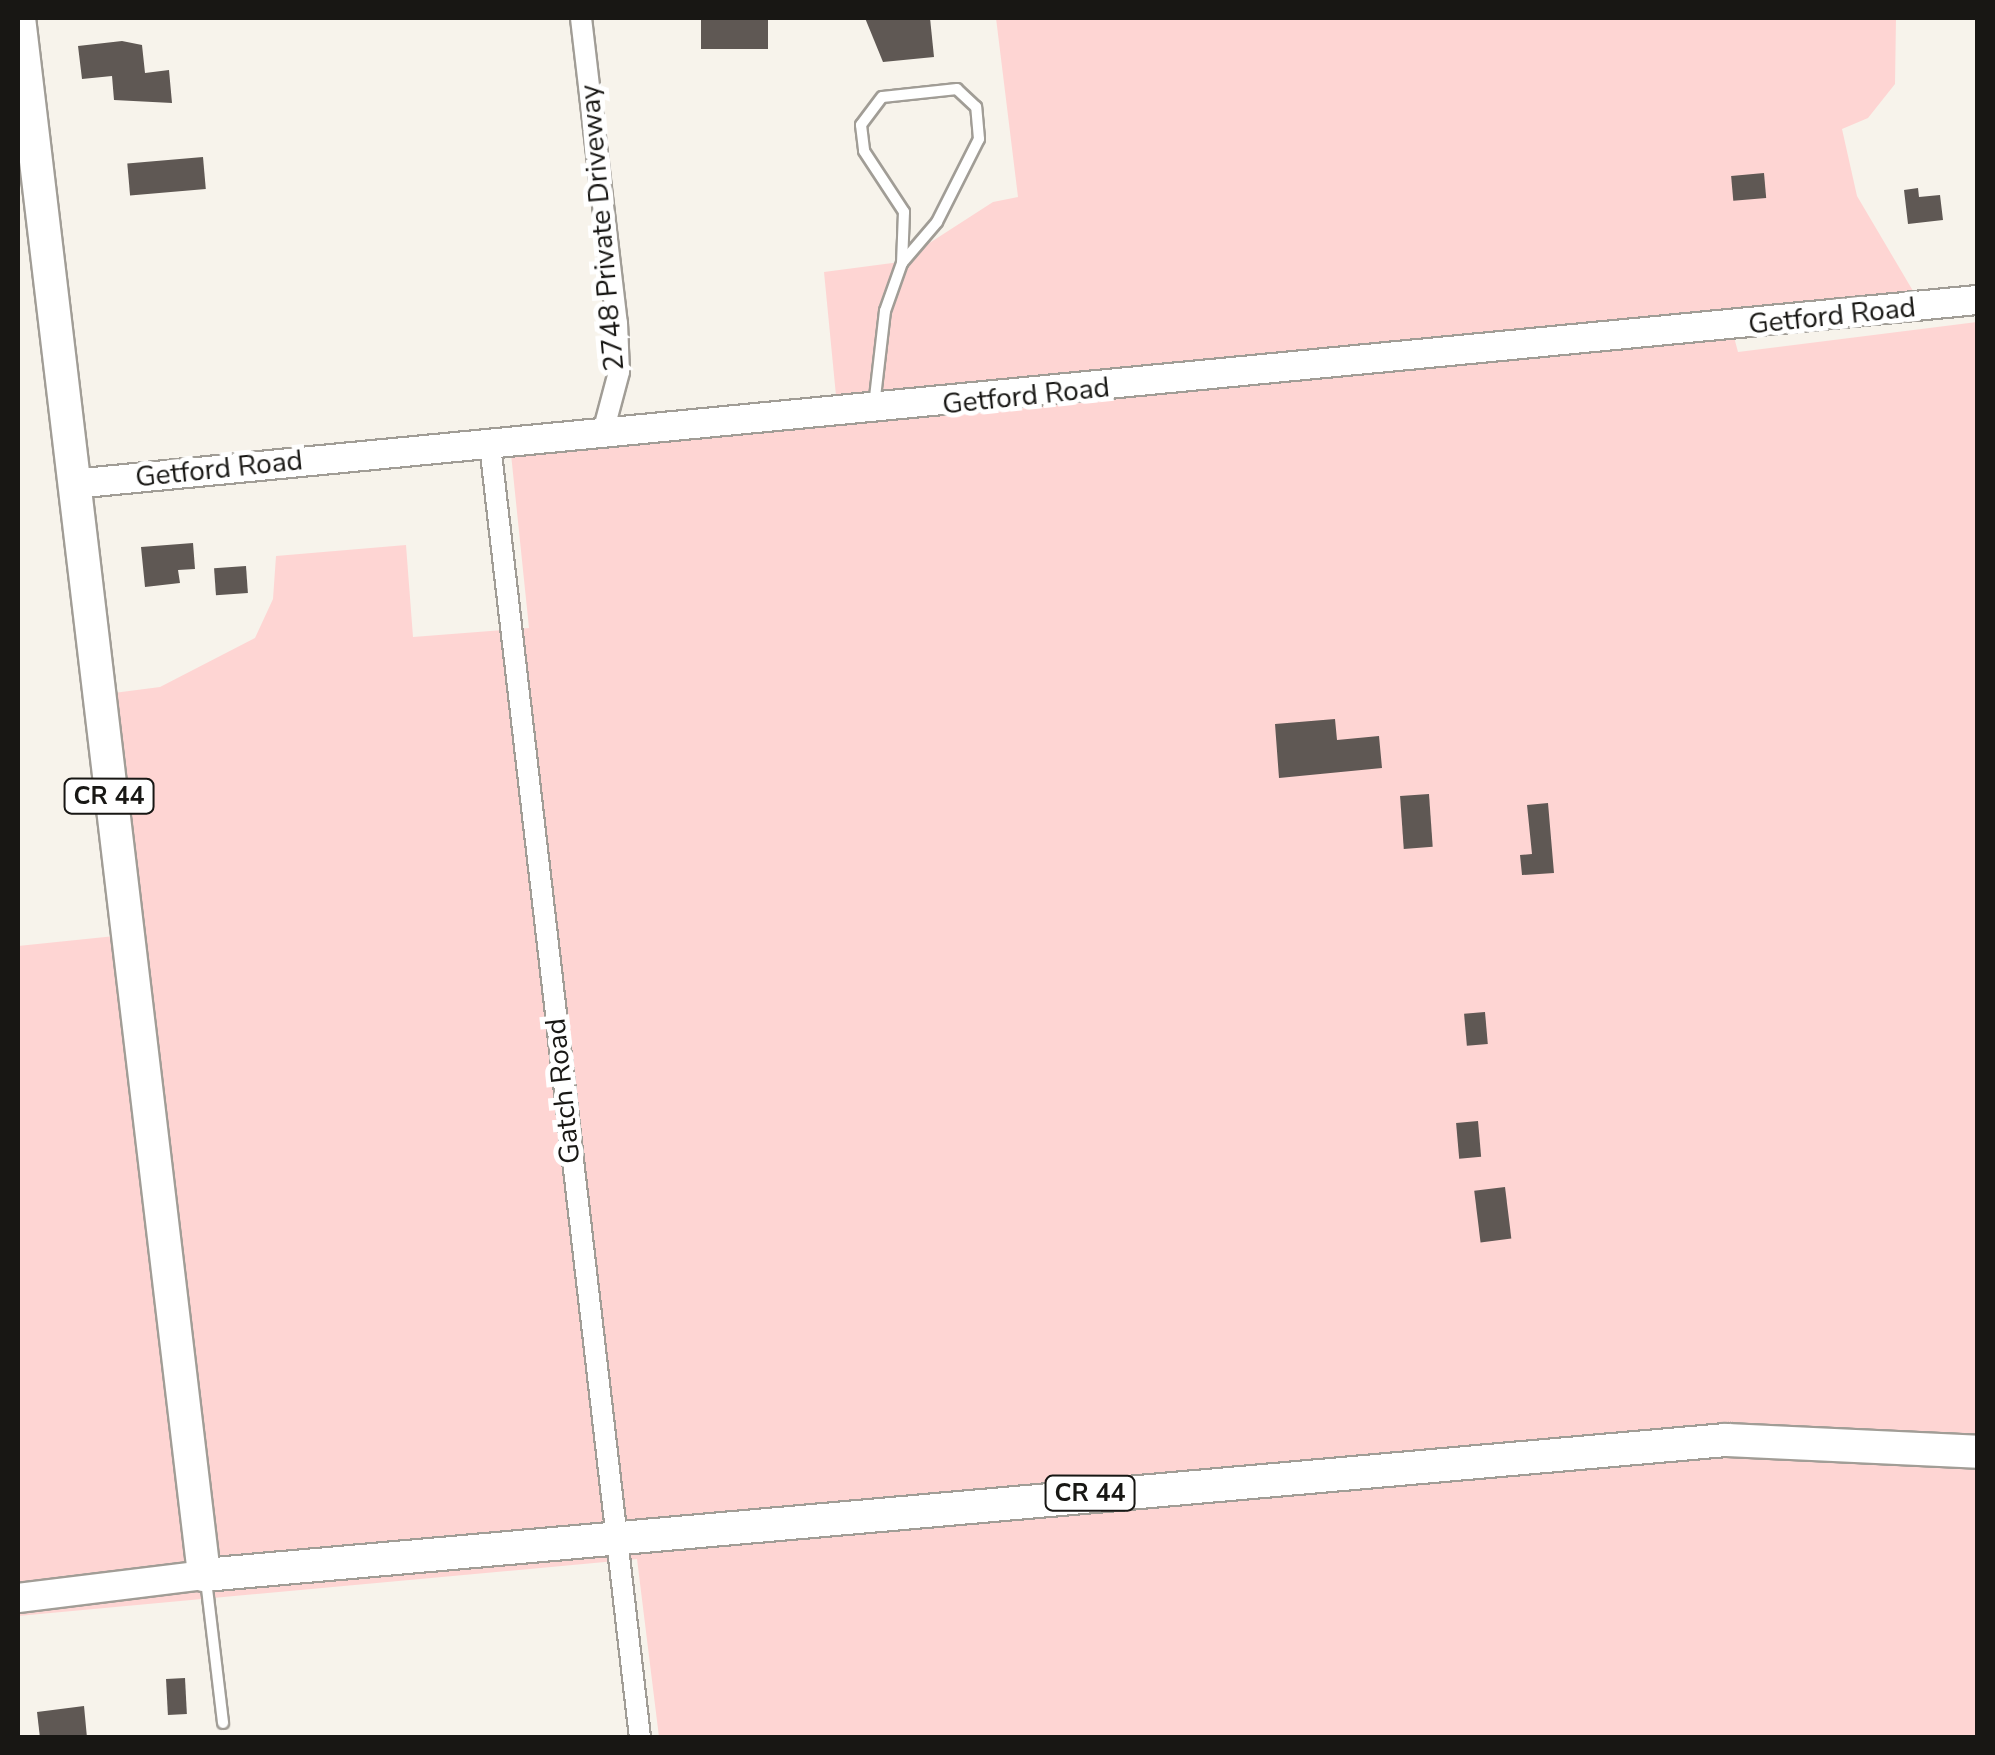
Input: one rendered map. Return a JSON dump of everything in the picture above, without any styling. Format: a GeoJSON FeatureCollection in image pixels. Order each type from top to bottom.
{"type":"FeatureCollection","features":[{"type":"Feature","properties":{"kind":"main road","name":"CR 44"},"geometry":{"type":"LineString","coordinates":[[20,18],[204,1575],[1727,1440],[1978,1452]]}},
{"type":"Feature","properties":{"kind":"street","name":"2748 Private Driveway"},"geometry":{"type":"LineString","coordinates":[[581,18],[619,372],[602,436]]}},
{"type":"Feature","properties":{"kind":"street","name":"Getford Road"},"geometry":{"type":"LineString","coordinates":[[74,484],[873,412],[1978,300]]}},
{"type":"Feature","properties":{"kind":"street","name":"Gatch Road"},"geometry":{"type":"LineString","coordinates":[[490,445],[640,1738]]}},
{"type":"Feature","properties":{"kind":"street"},"geometry":{"type":"LineString","coordinates":[[18,1598],[204,1575]]}},
{"type":"Feature","properties":{"kind":"lane"},"geometry":{"type":"LineString","coordinates":[[873,412],[885,311],[902,263],[904,212],[864,151],[861,125],[882,96],[957,89],[976,107],[980,138],[937,222],[902,263]]}},
{"type":"Feature","properties":{"kind":"lane"},"geometry":{"type":"LineString","coordinates":[[204,1575],[223,1723]]}},
{"type":"Feature","properties":{"kind":"shaded area"},"geometry":{"type":"Polygon","coordinates":[[[996,18],[1896,18],[1895,84],[1868,118],[1842,129],[1857,196],[1916,296],[837,406],[824,272],[900,262],[993,202],[1018,197],[996,18]]]}},
{"type":"Feature","properties":{"kind":"shaded area"},"geometry":{"type":"Polygon","coordinates":[[[1977,322],[1977,1442],[1851,1431],[212,1563],[106,694],[160,687],[255,638],[273,599],[276,556],[406,545],[413,637],[529,628],[511,454],[1734,337],[1738,352],[1977,322]]]}},
{"type":"Feature","properties":{"kind":"shaded area"},"geometry":{"type":"Polygon","coordinates":[[[115,936],[193,1565],[18,1587],[18,946],[115,936]]]}},
{"type":"Feature","properties":{"kind":"shaded area"},"geometry":{"type":"Polygon","coordinates":[[[1728,1451],[1977,1463],[1977,1737],[659,1737],[637,1559],[18,1616],[18,1608],[219,1584],[1728,1451]]]}},
{"type":"Feature","properties":{"kind":"building"},"geometry":{"type":"Polygon","coordinates":[[[701,18],[768,18],[768,49],[701,49],[701,18]]]}},
{"type":"Feature","properties":{"kind":"building"},"geometry":{"type":"Polygon","coordinates":[[[865,18],[930,18],[934,57],[883,62],[865,18]]]}},
{"type":"Feature","properties":{"kind":"building"},"geometry":{"type":"Polygon","coordinates":[[[122,41],[142,45],[145,73],[169,70],[172,103],[114,100],[112,76],[82,79],[78,46],[122,41]]]}},
{"type":"Feature","properties":{"kind":"building"},"geometry":{"type":"Polygon","coordinates":[[[203,157],[206,189],[130,196],[127,164],[203,157]]]}},
{"type":"Feature","properties":{"kind":"building"},"geometry":{"type":"Polygon","coordinates":[[[1764,173],[1766,198],[1733,201],[1731,176],[1764,173]]]}},
{"type":"Feature","properties":{"kind":"building"},"geometry":{"type":"Polygon","coordinates":[[[1918,188],[1919,197],[1940,195],[1943,220],[1908,224],[1904,190],[1918,188]]]}},
{"type":"Feature","properties":{"kind":"building"},"geometry":{"type":"Polygon","coordinates":[[[193,543],[195,569],[178,570],[180,583],[145,587],[141,547],[193,543]]]}},
{"type":"Feature","properties":{"kind":"building"},"geometry":{"type":"Polygon","coordinates":[[[246,566],[248,593],[216,595],[214,568],[246,566]]]}},
{"type":"Feature","properties":{"kind":"building"},"geometry":{"type":"Polygon","coordinates":[[[1335,719],[1337,740],[1379,736],[1382,768],[1279,778],[1275,724],[1335,719]]]}},
{"type":"Feature","properties":{"kind":"building"},"geometry":{"type":"Polygon","coordinates":[[[1429,794],[1433,847],[1404,849],[1400,796],[1429,794]]]}},
{"type":"Feature","properties":{"kind":"building"},"geometry":{"type":"Polygon","coordinates":[[[1548,803],[1554,873],[1522,875],[1520,855],[1532,854],[1527,805],[1548,803]]]}},
{"type":"Feature","properties":{"kind":"building"},"geometry":{"type":"Polygon","coordinates":[[[1485,1012],[1488,1044],[1467,1046],[1464,1014],[1485,1012]]]}},
{"type":"Feature","properties":{"kind":"building"},"geometry":{"type":"Polygon","coordinates":[[[1478,1121],[1481,1157],[1459,1159],[1456,1123],[1478,1121]]]}},
{"type":"Feature","properties":{"kind":"building"},"geometry":{"type":"Polygon","coordinates":[[[1505,1187],[1511,1239],[1481,1242],[1474,1191],[1505,1187]]]}},
{"type":"Feature","properties":{"kind":"building"},"geometry":{"type":"Polygon","coordinates":[[[185,1678],[187,1714],[168,1715],[166,1679],[185,1678]]]}},
{"type":"Feature","properties":{"kind":"building"},"geometry":{"type":"Polygon","coordinates":[[[84,1706],[87,1738],[40,1738],[37,1712],[84,1706]]]}}]}
